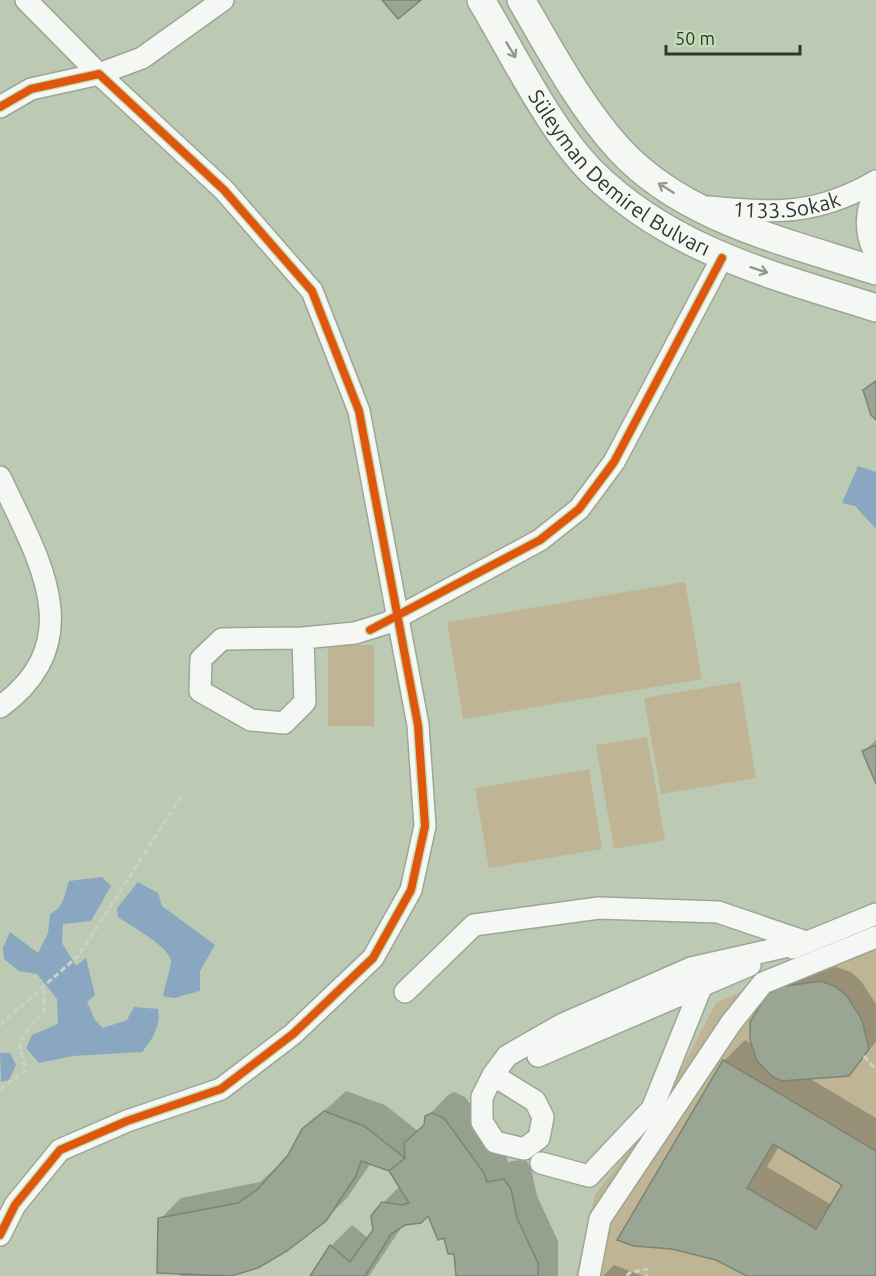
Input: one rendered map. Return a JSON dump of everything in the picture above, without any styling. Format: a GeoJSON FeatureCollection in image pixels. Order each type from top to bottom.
{"type":"FeatureCollection","features":[{"type":"Feature","properties":{"kind":"main road","name":"Süleyman Demirel Bulvarı"},"geometry":{"type":"LineString","coordinates":[[481,0],[558,130],[591,171],[628,203],[653,220],[722,258],[876,308]]}},
{"type":"Feature","properties":{"kind":"main road","name":"Süleyman Demirel Bulvarı"},"geometry":{"type":"LineString","coordinates":[[521,0],[586,109],[619,150],[652,180],[693,205],[743,227],[876,271]]}},
{"type":"Feature","properties":{"kind":"street"},"geometry":{"type":"LineString","coordinates":[[0,1235],[15,1206],[60,1150],[127,1121],[221,1089],[293,1034],[373,958],[411,890],[425,826],[418,725],[396,618],[359,411],[312,291],[224,190],[99,74],[26,0]]}},
{"type":"Feature","properties":{"kind":"street"},"geometry":{"type":"LineString","coordinates":[[0,107],[31,89],[99,74],[142,57],[223,0]]}},
{"type":"Feature","properties":{"kind":"street","name":"1133.Sokak"},"geometry":{"type":"LineString","coordinates":[[693,205],[776,213],[803,209],[857,192],[876,181]]}},
{"type":"Feature","properties":{"kind":"street","name":"1133.Sokak"},"geometry":{"type":"LineString","coordinates":[[876,192],[871,200],[866,223],[876,255]]}},
{"type":"Feature","properties":{"kind":"street"},"geometry":{"type":"LineString","coordinates":[[303,638],[305,702],[284,723],[251,720],[200,691],[201,659],[222,639],[303,638],[370,630],[540,540],[579,509],[614,462],[722,258]]}},
{"type":"Feature","properties":{"kind":"street"},"geometry":{"type":"LineString","coordinates":[[0,477],[44,572],[51,608],[48,638],[38,668],[18,693],[0,707]]}},
{"type":"Feature","properties":{"kind":"street"},"geometry":{"type":"LineString","coordinates":[[405,992],[474,925],[599,908],[718,912],[806,942]]}},
{"type":"Feature","properties":{"kind":"street"},"geometry":{"type":"LineString","coordinates":[[538,1056],[702,985],[876,914]]}},
{"type":"Feature","properties":{"kind":"street"},"geometry":{"type":"LineString","coordinates":[[589,1276],[600,1219],[731,1023],[763,983],[876,936]]}},
{"type":"Feature","properties":{"kind":"street"},"geometry":{"type":"LineString","coordinates":[[493,1075],[507,1056],[562,1024],[691,968],[806,942]]}},
{"type":"Feature","properties":{"kind":"street"},"geometry":{"type":"LineString","coordinates":[[541,1163],[590,1176],[652,1109],[702,985]]}},
{"type":"Feature","properties":{"kind":"path"},"geometry":{"type":"LineString","coordinates":[[0,1025],[79,955],[181,797]]}},
{"type":"Feature","properties":{"kind":"path"},"geometry":{"type":"LineString","coordinates":[[0,1089],[26,1071],[19,1043],[34,1020],[44,1012],[44,988]]}},
{"type":"Feature","properties":{"kind":"path"},"geometry":{"type":"LineString","coordinates":[[864,1056],[876,1070]]}},
{"type":"Feature","properties":{"kind":"path"},"geometry":{"type":"LineString","coordinates":[[627,1276],[629,1273],[647,1269],[647,1276]]}},
{"type":"Feature","properties":{"kind":"shaded area"},"geometry":{"type":"Polygon","coordinates":[[[685,582],[702,679],[463,719],[447,622],[685,582]]]}},
{"type":"Feature","properties":{"kind":"shaded area"},"geometry":{"type":"Polygon","coordinates":[[[328,645],[374,645],[374,726],[328,726],[328,645]]]}},
{"type":"Feature","properties":{"kind":"shaded area"},"geometry":{"type":"Polygon","coordinates":[[[740,682],[756,778],[661,794],[644,698],[740,682]]]}},
{"type":"Feature","properties":{"kind":"shaded area"},"geometry":{"type":"Polygon","coordinates":[[[647,737],[665,840],[614,849],[596,745],[647,737]]]}},
{"type":"Feature","properties":{"kind":"shaded area"},"geometry":{"type":"Polygon","coordinates":[[[589,769],[602,849],[489,868],[475,788],[589,769]]]}},
{"type":"Feature","properties":{"kind":"shaded area"},"geometry":{"type":"Polygon","coordinates":[[[876,933],[876,1276],[576,1276],[595,1195],[658,1113],[716,1003],[876,933]]]}},
{"type":"Feature","properties":{"kind":"water"},"geometry":{"type":"Polygon","coordinates":[[[858,466],[876,472],[876,529],[855,506],[842,503],[858,466]]]}},
{"type":"Feature","properties":{"kind":"water"},"geometry":{"type":"Polygon","coordinates":[[[102,877],[111,886],[91,921],[63,924],[62,943],[76,966],[86,958],[95,995],[87,1002],[95,1020],[103,1028],[127,1020],[134,1007],[158,1009],[157,1026],[153,1037],[142,1052],[73,1056],[39,1063],[26,1048],[32,1035],[58,1024],[57,999],[37,974],[19,971],[4,959],[3,948],[10,932],[38,953],[48,933],[50,914],[61,904],[69,881],[102,877]]]}},
{"type":"Feature","properties":{"kind":"water"},"geometry":{"type":"Polygon","coordinates":[[[138,882],[158,893],[162,906],[215,945],[200,971],[200,991],[174,998],[163,996],[171,963],[170,957],[158,944],[118,917],[117,908],[138,882]]]}},
{"type":"Feature","properties":{"kind":"water"},"geometry":{"type":"Polygon","coordinates":[[[0,1053],[10,1053],[16,1065],[9,1080],[1,1082],[0,1053]]]}},
{"type":"Feature","properties":{"kind":"building"},"geometry":{"type":"Polygon","coordinates":[[[382,0],[421,0],[398,19],[382,0]]]}},
{"type":"Feature","properties":{"kind":"building"},"geometry":{"type":"Polygon","coordinates":[[[876,381],[876,420],[871,415],[863,390],[876,381]]]}},
{"type":"Feature","properties":{"kind":"building"},"geometry":{"type":"Polygon","coordinates":[[[876,745],[876,784],[862,751],[876,745]]]}},
{"type":"Feature","properties":{"kind":"building"},"geometry":{"type":"Polygon","coordinates":[[[821,981],[836,987],[847,996],[862,1020],[869,1049],[849,1076],[782,1081],[773,1077],[757,1061],[750,1040],[750,1022],[766,996],[779,987],[821,981]]]}},
{"type":"Feature","properties":{"kind":"building"},"geometry":{"type":"Polygon","coordinates":[[[723,1060],[876,1151],[876,1276],[747,1276],[716,1260],[672,1249],[634,1246],[617,1240],[723,1060]],[[773,1144],[747,1188],[816,1229],[842,1185],[773,1144]]]}},
{"type":"Feature","properties":{"kind":"building"},"geometry":{"type":"Polygon","coordinates":[[[324,1111],[364,1126],[405,1158],[389,1171],[361,1161],[356,1176],[326,1221],[287,1251],[258,1268],[231,1276],[157,1273],[158,1218],[238,1203],[258,1189],[288,1155],[302,1129],[324,1111]]]}},
{"type":"Feature","properties":{"kind":"building"},"geometry":{"type":"Polygon","coordinates":[[[432,1113],[444,1118],[484,1173],[487,1182],[504,1179],[511,1189],[517,1218],[538,1263],[538,1276],[456,1276],[454,1254],[448,1254],[444,1238],[438,1240],[428,1216],[421,1223],[405,1225],[391,1234],[365,1276],[310,1276],[330,1245],[350,1262],[373,1230],[371,1216],[382,1202],[402,1205],[409,1203],[389,1171],[405,1158],[404,1143],[424,1125],[425,1116],[432,1113]]]}},
{"type":"Feature","properties":{"kind":"cycle path"},"geometry":{"type":"LineString","coordinates":[[0,107],[31,89],[99,74],[224,190],[312,291],[359,411],[418,725],[425,826],[411,890],[373,958],[293,1034],[221,1089],[127,1121],[60,1150],[15,1205],[0,1235]]}},
{"type":"Feature","properties":{"kind":"cycle path"},"geometry":{"type":"LineString","coordinates":[[370,630],[540,540],[579,509],[614,462],[722,258]]}}]}
